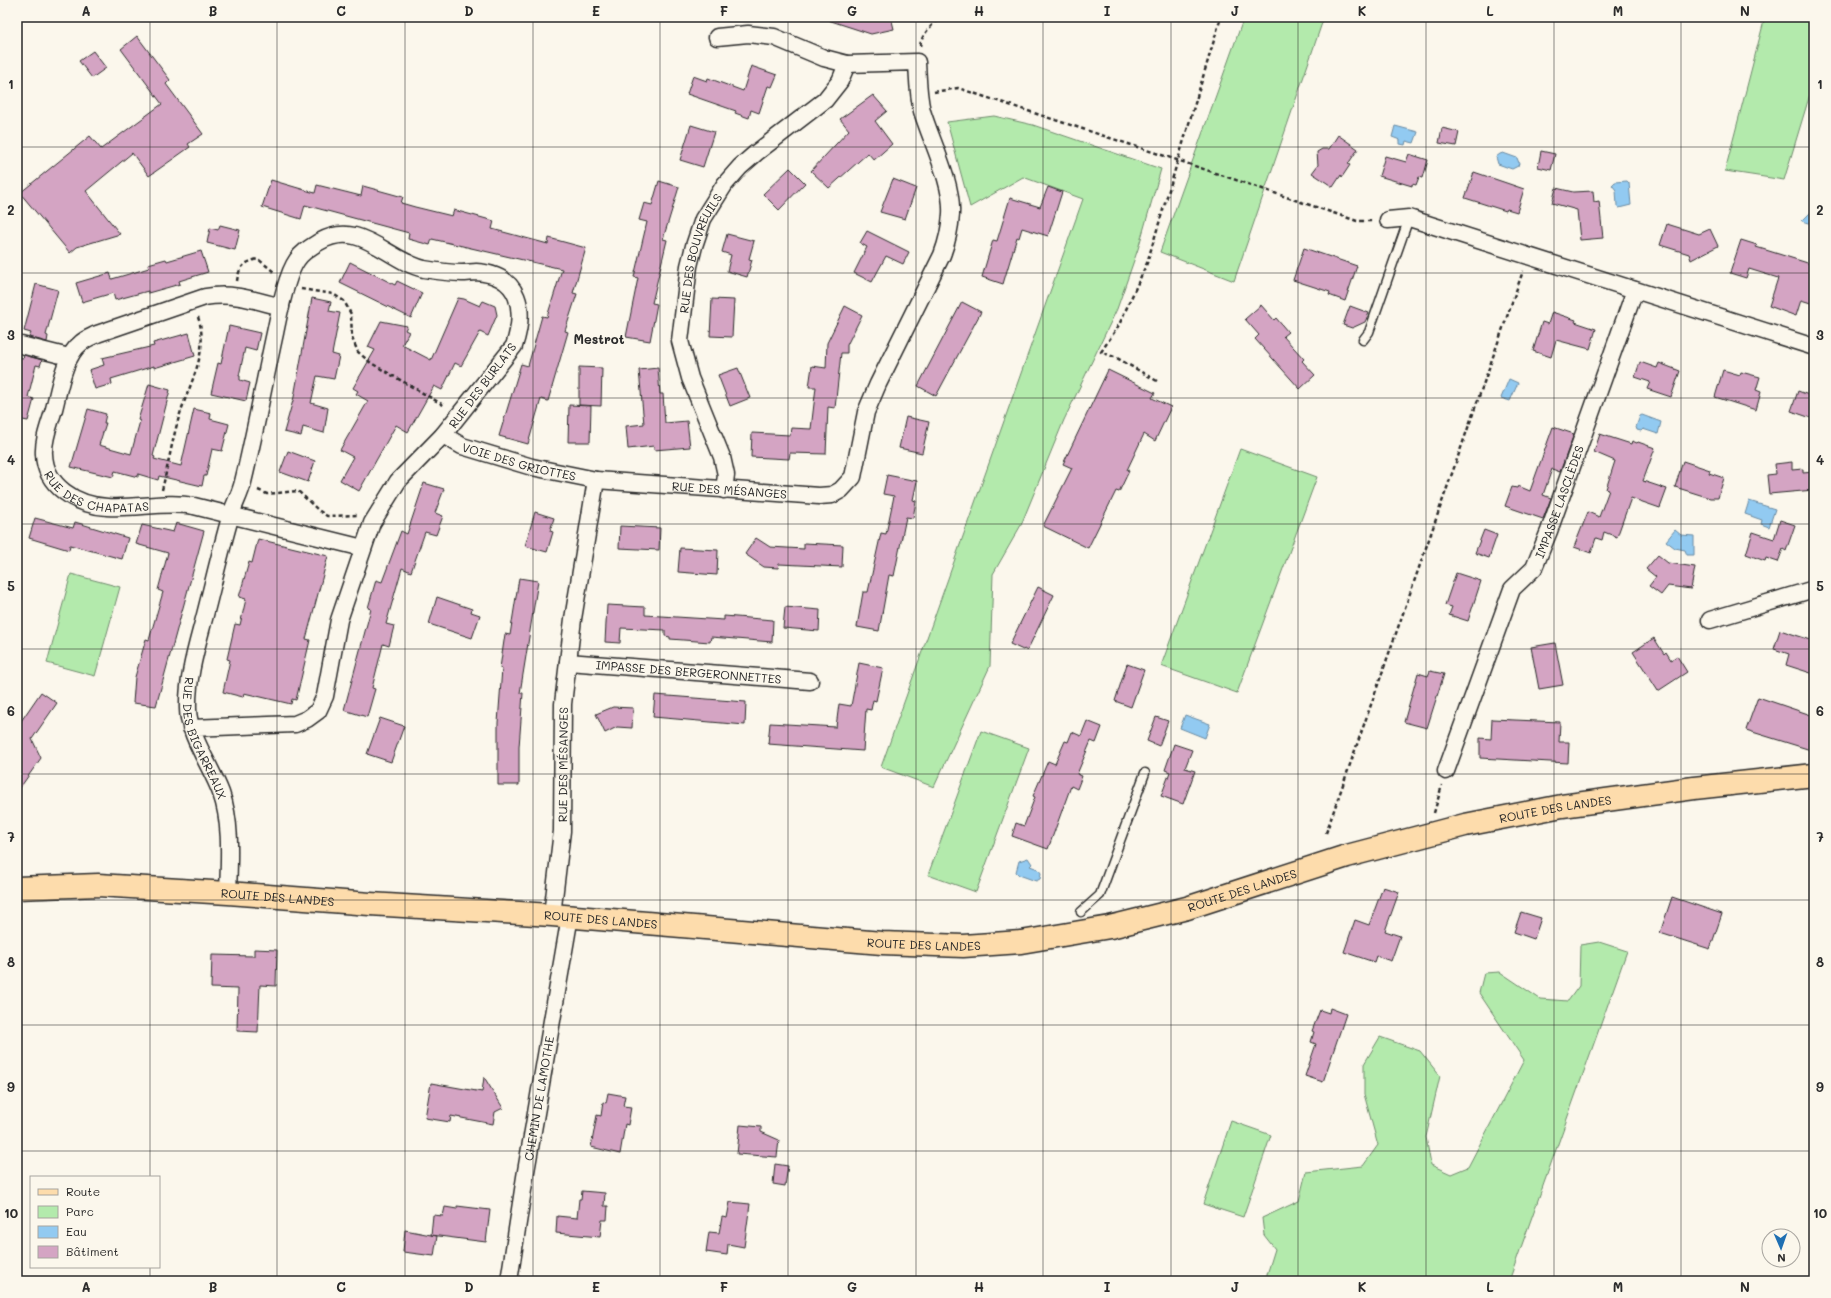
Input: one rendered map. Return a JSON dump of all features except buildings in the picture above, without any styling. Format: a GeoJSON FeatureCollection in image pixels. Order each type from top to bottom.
{"type":"FeatureCollection","features":[{"type":"Feature","properties":{"kind":"main road","name":"ROUTE DES LANDES"},"geometry":{"type":"LineString","coordinates":[[17,888],[98,885],[370,904],[561,915],[882,943],[963,946],[1021,942],[1110,927],[1187,908],[1347,856],[1465,825],[1562,806],[1694,788],[1814,775]]}},
{"type":"Feature","properties":{"kind":"street"},"geometry":{"type":"LineString","coordinates":[[717,37],[748,34],[774,37],[824,58],[847,64],[917,62]]}},
{"type":"Feature","properties":{"kind":"street","name":"RUE DES MÉSANGES"},"geometry":{"type":"LineString","coordinates":[[561,915],[564,704],[573,619],[596,480],[819,496],[832,495],[841,490],[854,477],[866,412],[878,384],[942,255],[948,236],[951,213],[950,194],[922,111],[919,95],[917,62]]}},
{"type":"Feature","properties":{"kind":"street","name":"RUE DES BOUVREUILS"},"geometry":{"type":"LineString","coordinates":[[724,490],[726,475],[722,457],[690,378],[680,341],[689,266],[694,246],[703,219],[711,203],[725,184],[740,167],[756,153],[825,100],[840,81],[847,64]]}},
{"type":"Feature","properties":{"kind":"street"},"geometry":{"type":"LineString","coordinates":[[1388,220],[1409,218],[1814,348]]}},
{"type":"Feature","properties":{"kind":"street","name":"RUE DES BURLATS"},"geometry":{"type":"LineString","coordinates":[[191,728],[295,724],[307,719],[318,711],[325,696],[340,620],[372,523],[398,481],[444,435],[514,346],[520,317],[518,300],[514,288],[497,277],[477,272],[461,273],[424,269],[397,258],[366,238],[346,234],[333,236],[322,240],[307,250],[296,260],[289,278],[281,307],[242,486],[230,516]]}},
{"type":"Feature","properties":{"kind":"street","name":"IMPASSE LASCLÈDES"},"geometry":{"type":"LineString","coordinates":[[1446,772],[1512,589],[1534,568],[1549,531],[1635,290]]}},
{"type":"Feature","properties":{"kind":"street","name":"RUE DES CHAPATAS"},"geometry":{"type":"LineString","coordinates":[[281,307],[237,296],[220,294],[205,297],[96,334],[81,343],[69,357],[45,443],[45,465],[50,477],[61,491],[81,501],[105,507],[135,507],[178,504],[363,548]]}},
{"type":"Feature","properties":{"kind":"street"},"geometry":{"type":"LineString","coordinates":[[17,344],[69,357]]}},
{"type":"Feature","properties":{"kind":"street","name":"VOIE DES GRIOTTES"},"geometry":{"type":"LineString","coordinates":[[444,435],[462,446],[532,467],[596,480]]}},
{"type":"Feature","properties":{"kind":"street","name":"RUE DES BIGARREAUX"},"geometry":{"type":"LineString","coordinates":[[228,893],[227,819],[221,795],[191,728],[188,712],[190,674],[230,516]]}},
{"type":"Feature","properties":{"kind":"street"},"geometry":{"type":"LineString","coordinates":[[1710,620],[1814,589]]}},
{"type":"Feature","properties":{"kind":"street","name":"IMPASSE DES BERGERONNETTES"},"geometry":{"type":"LineString","coordinates":[[568,662],[810,681]]}},
{"type":"Feature","properties":{"kind":"street","name":"CHEMIN DE LAMOTHE"},"geometry":{"type":"LineString","coordinates":[[509,1281],[525,1177],[561,915]]}},
{"type":"Feature","properties":{"kind":"lane"},"geometry":{"type":"LineString","coordinates":[[1363,340],[1369,332],[1409,218]]}},
{"type":"Feature","properties":{"kind":"lane"},"geometry":{"type":"LineString","coordinates":[[1081,912],[1100,895],[1146,773]]}},
{"type":"Feature","properties":{"kind":"path"},"geometry":{"type":"LineString","coordinates":[[917,62],[921,40],[926,31],[940,17]]}},
{"type":"Feature","properties":{"kind":"path"},"geometry":{"type":"LineString","coordinates":[[1157,381],[1118,358],[1101,352],[1119,325],[1147,263],[1221,17]]}},
{"type":"Feature","properties":{"kind":"path"},"geometry":{"type":"LineString","coordinates":[[919,95],[958,88],[1357,221],[1388,220]]}},
{"type":"Feature","properties":{"kind":"path"},"geometry":{"type":"LineString","coordinates":[[1326,833],[1528,256]]}},
{"type":"Feature","properties":{"kind":"path"},"geometry":{"type":"LineString","coordinates":[[237,296],[239,269],[246,262],[258,259],[276,274],[300,280],[298,288],[333,294],[344,301],[351,314],[352,338],[358,352],[371,363],[449,408]]}},
{"type":"Feature","properties":{"kind":"path"},"geometry":{"type":"LineString","coordinates":[[162,491],[179,417],[200,356],[202,329],[197,314]]}},
{"type":"Feature","properties":{"kind":"path"},"geometry":{"type":"LineString","coordinates":[[258,494],[255,490],[267,494],[298,491],[318,510],[327,516],[360,515],[372,523]]}},
{"type":"Feature","properties":{"kind":"path"},"geometry":{"type":"LineString","coordinates":[[154,492],[169,492]]}},
{"type":"Feature","properties":{"kind":"path"},"geometry":{"type":"LineString","coordinates":[[1434,833],[1434,813],[1446,772]]}},
{"type":"Feature","properties":{"kind":"green space"},"geometry":{"type":"Polygon","coordinates":[[[1244,17],[1324,17],[1234,281],[1160,252],[1244,17]]]}},
{"type":"Feature","properties":{"kind":"green space"},"geometry":{"type":"Polygon","coordinates":[[[1765,17],[1814,17],[1814,81],[1784,180],[1725,171],[1765,17]]]}},
{"type":"Feature","properties":{"kind":"green space"},"geometry":{"type":"Polygon","coordinates":[[[994,116],[1033,125],[1161,169],[1138,249],[1117,309],[1064,420],[1021,525],[993,574],[990,666],[934,787],[881,767],[1083,199],[1023,177],[970,207],[947,122],[994,116]]]}},
{"type":"Feature","properties":{"kind":"green space"},"geometry":{"type":"Polygon","coordinates":[[[1240,449],[1317,477],[1237,693],[1161,666],[1240,449]]]}},
{"type":"Feature","properties":{"kind":"green space"},"geometry":{"type":"Polygon","coordinates":[[[71,574],[120,587],[95,676],[47,663],[71,574]]]}},
{"type":"Feature","properties":{"kind":"green space"},"geometry":{"type":"Polygon","coordinates":[[[981,731],[1029,748],[976,892],[928,875],[981,731]]]}},
{"type":"Feature","properties":{"kind":"green space"},"geometry":{"type":"Polygon","coordinates":[[[1599,942],[1627,951],[1509,1281],[1265,1281],[1275,1249],[1264,1235],[1262,1218],[1299,1201],[1306,1172],[1363,1166],[1378,1145],[1364,1094],[1364,1064],[1380,1037],[1420,1051],[1440,1076],[1426,1137],[1431,1165],[1451,1174],[1468,1167],[1524,1060],[1479,993],[1484,973],[1500,972],[1540,999],[1568,1001],[1579,986],[1580,945],[1599,942]]]}},
{"type":"Feature","properties":{"kind":"green space"},"geometry":{"type":"Polygon","coordinates":[[[1231,1121],[1271,1135],[1243,1217],[1203,1204],[1231,1121]]]}},
{"type":"Feature","properties":{"kind":"water"},"geometry":{"type":"Polygon","coordinates":[[[1395,126],[1418,132],[1414,143],[1406,141],[1405,145],[1400,144],[1400,140],[1392,137],[1395,126]]]}},
{"type":"Feature","properties":{"kind":"water"},"geometry":{"type":"Polygon","coordinates":[[[1503,153],[1517,158],[1519,163],[1518,166],[1512,169],[1498,164],[1496,157],[1503,153]]]}},
{"type":"Feature","properties":{"kind":"water"},"geometry":{"type":"Polygon","coordinates":[[[1627,181],[1629,183],[1631,205],[1619,208],[1617,206],[1616,190],[1612,185],[1615,182],[1627,181]]]}},
{"type":"Feature","properties":{"kind":"water"},"geometry":{"type":"Polygon","coordinates":[[[1814,209],[1814,222],[1808,223],[1802,221],[1814,209]]]}},
{"type":"Feature","properties":{"kind":"water"},"geometry":{"type":"Polygon","coordinates":[[[1509,379],[1518,383],[1510,401],[1501,398],[1509,379]]]}},
{"type":"Feature","properties":{"kind":"water"},"geometry":{"type":"Polygon","coordinates":[[[1642,415],[1661,422],[1658,434],[1643,429],[1641,431],[1637,430],[1636,427],[1640,416],[1642,415]]]}},
{"type":"Feature","properties":{"kind":"water"},"geometry":{"type":"Polygon","coordinates":[[[1749,501],[1775,509],[1769,527],[1761,524],[1762,520],[1745,514],[1749,501]]]}},
{"type":"Feature","properties":{"kind":"water"},"geometry":{"type":"Polygon","coordinates":[[[1675,530],[1681,535],[1694,536],[1694,555],[1687,555],[1685,550],[1675,548],[1666,541],[1675,530]]]}},
{"type":"Feature","properties":{"kind":"water"},"geometry":{"type":"Polygon","coordinates":[[[1185,715],[1210,724],[1205,738],[1180,728],[1185,715]]]}},
{"type":"Feature","properties":{"kind":"water"},"geometry":{"type":"Polygon","coordinates":[[[1028,858],[1032,864],[1030,866],[1038,869],[1041,873],[1040,879],[1036,881],[1019,875],[1016,872],[1019,861],[1028,858]]]}},
{"type":"Feature","properties":{"kind":"district","name":"Mestrot"},"geometry":{"type":"Point","coordinates":[599,338]}}]}
